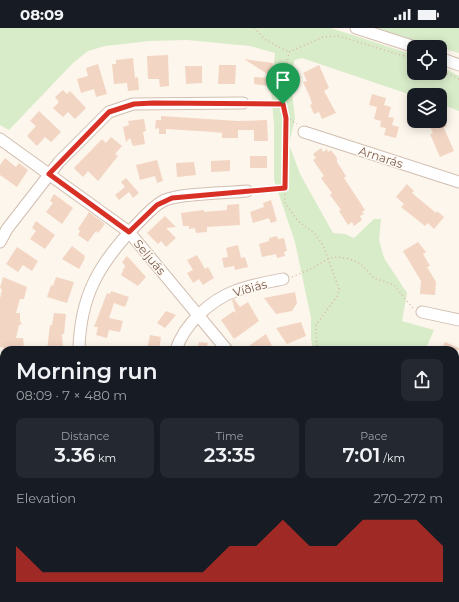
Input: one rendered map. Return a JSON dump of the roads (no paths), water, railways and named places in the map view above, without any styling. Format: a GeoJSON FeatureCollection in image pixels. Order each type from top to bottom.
{"type":"FeatureCollection","features":[{"type":"Feature","properties":{"kind":"street"},"geometry":{"type":"LineString","coordinates":[[356,28],[407,44]]}},
{"type":"Feature","properties":{"kind":"street"},"geometry":{"type":"LineString","coordinates":[[447,55],[459,58]]}},
{"type":"Feature","properties":{"kind":"street"},"geometry":{"type":"LineString","coordinates":[[447,61],[459,65]]}},
{"type":"Feature","properties":{"kind":"street"},"geometry":{"type":"LineString","coordinates":[[0,242],[49,174],[100,119],[109,112],[119,107],[134,104],[243,103]]}},
{"type":"Feature","properties":{"kind":"street","name":"Arnarás"},"geometry":{"type":"LineString","coordinates":[[304,132],[459,182]]}},
{"type":"Feature","properties":{"kind":"street","name":"Seljuás"},"geometry":{"type":"LineString","coordinates":[[0,139],[129,232],[224,346]]}},
{"type":"Feature","properties":{"kind":"street"},"geometry":{"type":"LineString","coordinates":[[79,346],[81,324],[91,286],[112,251],[157,205],[172,198],[247,192]]}},
{"type":"Feature","properties":{"kind":"street","name":"Víðiás"},"geometry":{"type":"LineString","coordinates":[[178,346],[185,331],[199,316],[226,295],[237,290],[283,279]]}},
{"type":"Feature","properties":{"kind":"street"},"geometry":{"type":"LineString","coordinates":[[422,312],[459,320]]}}]}
